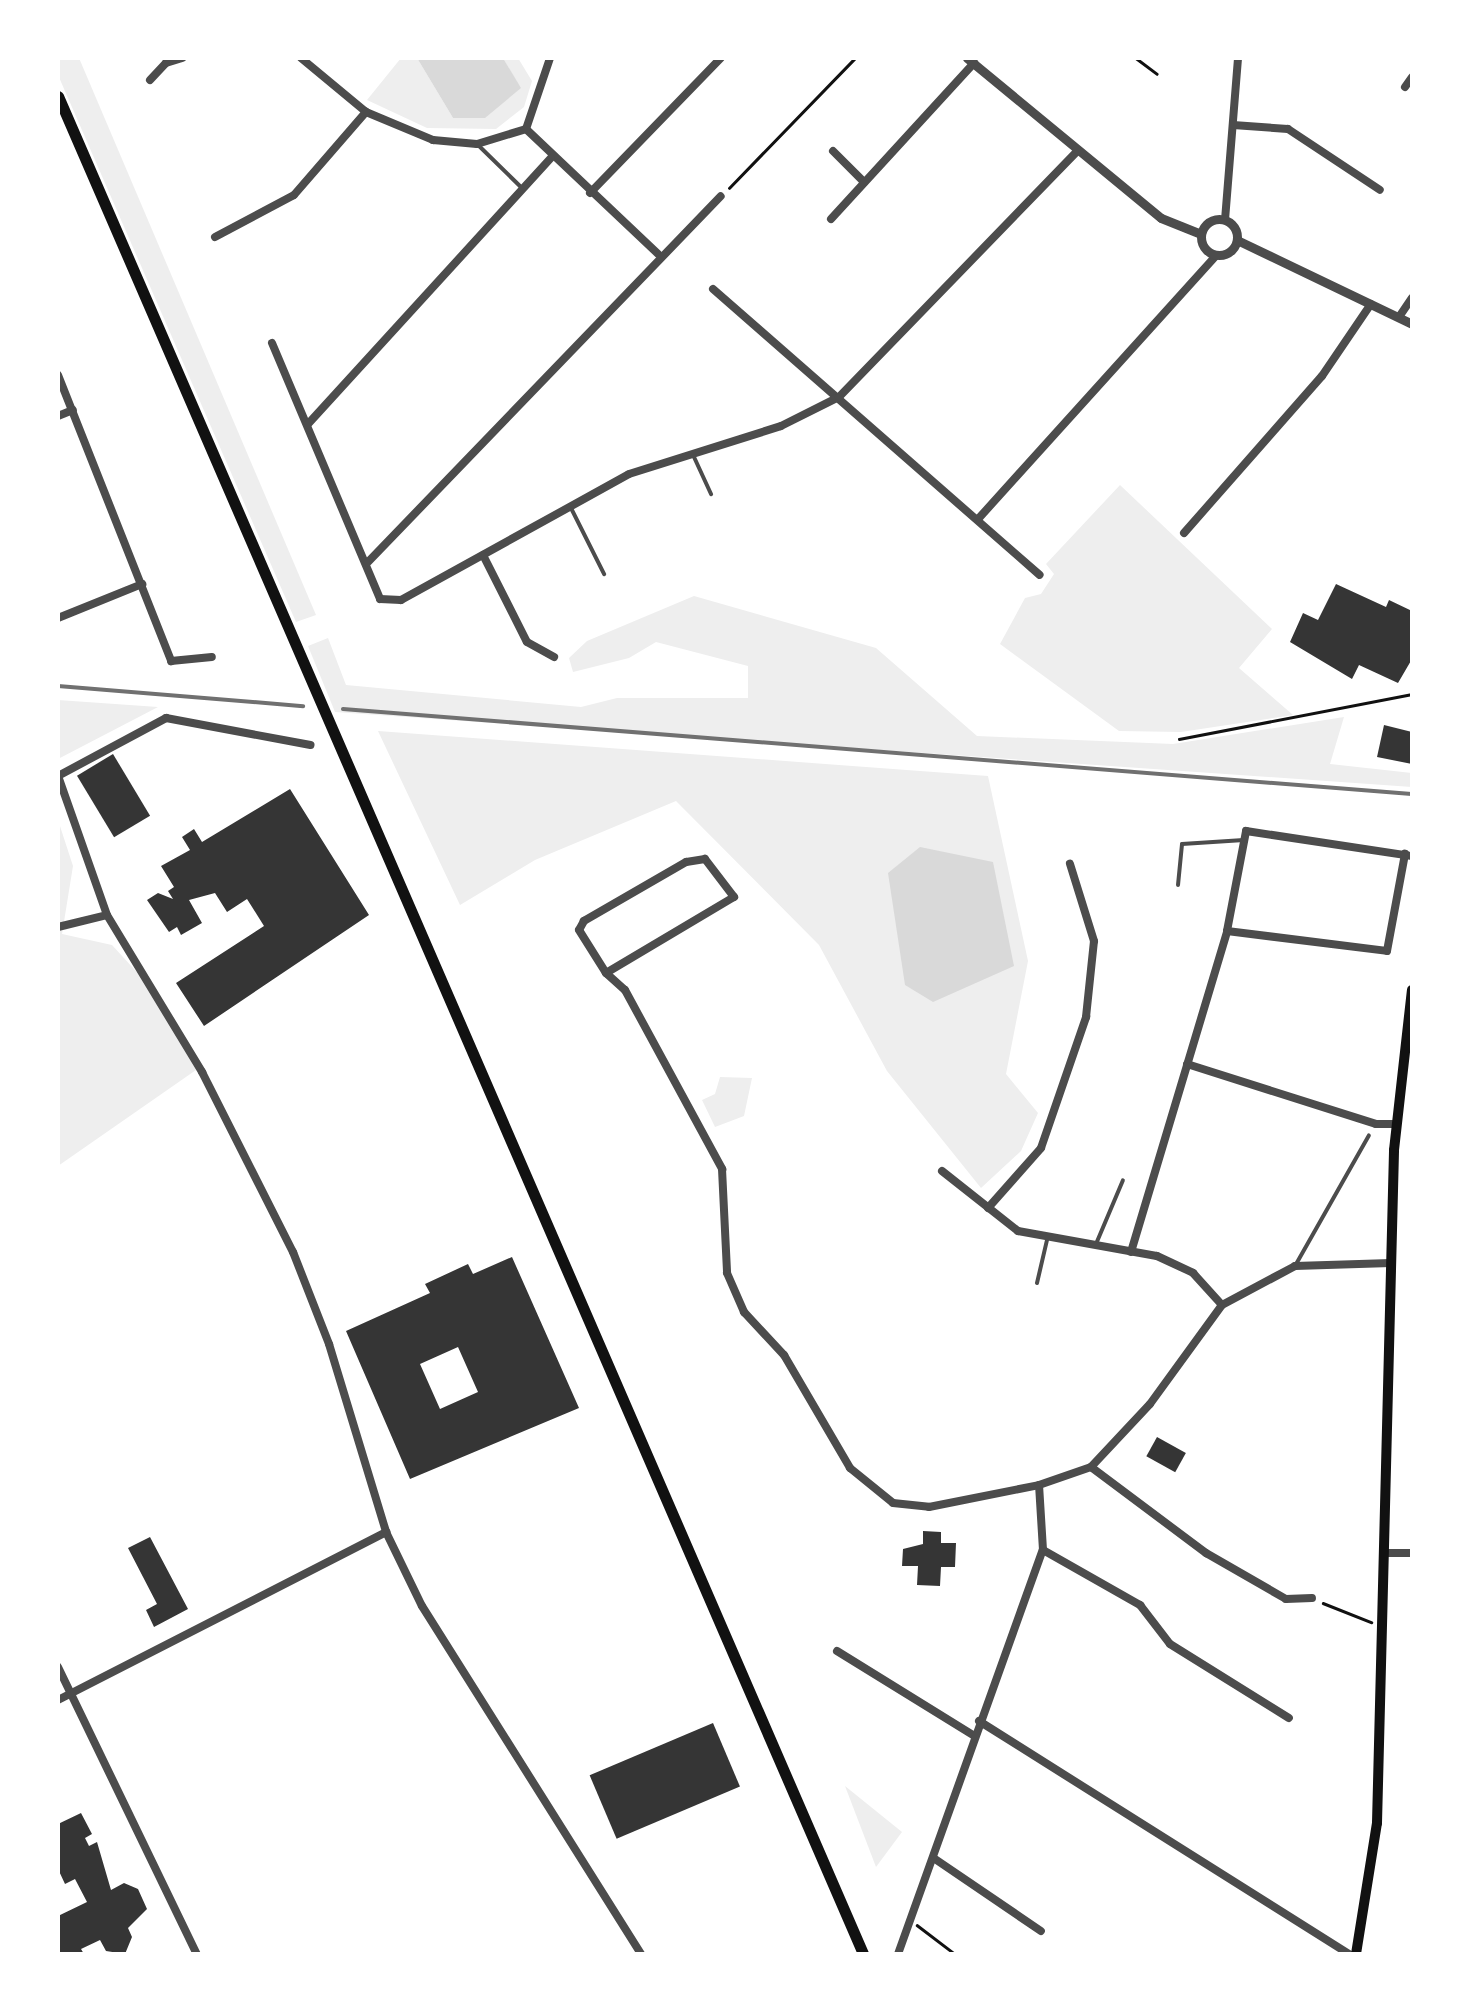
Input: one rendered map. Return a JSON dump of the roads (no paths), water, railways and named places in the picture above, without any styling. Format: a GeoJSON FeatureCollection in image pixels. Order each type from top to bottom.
{"type":"FeatureCollection","features":[{"type":"Feature","properties":{"kind":"main road"},"geometry":{"type":"LineString","coordinates":[[58,96],[862,1954]]}},
{"type":"Feature","properties":{"kind":"main road"},"geometry":{"type":"LineString","coordinates":[[1352,1954],[1377,1823],[1396,1124],[1412,996]]}},
{"type":"Feature","properties":{"kind":"street"},"geometry":{"type":"LineString","coordinates":[[150,80],[166,62],[182,58]]}},
{"type":"Feature","properties":{"kind":"street"},"geometry":{"type":"LineString","coordinates":[[301,58],[366,112],[433,140],[477,144],[526,130]]}},
{"type":"Feature","properties":{"kind":"street"},"geometry":{"type":"LineString","coordinates":[[526,130],[550,58]]}},
{"type":"Feature","properties":{"kind":"street"},"geometry":{"type":"LineString","coordinates":[[590,193],[722,58]]}},
{"type":"Feature","properties":{"kind":"street"},"geometry":{"type":"LineString","coordinates":[[1238,58],[1226,220],[1237,240],[1412,324]]}},
{"type":"Feature","properties":{"kind":"street"},"geometry":{"type":"LineString","coordinates":[[831,219],[971,60],[1077,152],[1162,218],[1200,234]]}},
{"type":"Feature","properties":{"kind":"street"},"geometry":{"type":"LineString","coordinates":[[1405,87],[1412,77]]}},
{"type":"Feature","properties":{"kind":"street"},"geometry":{"type":"LineString","coordinates":[[214,237],[294,195],[366,112]]}},
{"type":"Feature","properties":{"kind":"street"},"geometry":{"type":"LineString","coordinates":[[1234,124],[1288,128],[1380,190]]}},
{"type":"Feature","properties":{"kind":"street"},"geometry":{"type":"LineString","coordinates":[[526,130],[551,158],[658,254]]}},
{"type":"Feature","properties":{"kind":"street"},"geometry":{"type":"LineString","coordinates":[[834,152],[864,182]]}},
{"type":"Feature","properties":{"kind":"street"},"geometry":{"type":"LineString","coordinates":[[272,342],[368,562],[380,599],[401,600],[569,504],[692,453],[781,426],[839,397],[1077,152]]}},
{"type":"Feature","properties":{"kind":"street"},"geometry":{"type":"LineString","coordinates":[[308,424],[551,158]]}},
{"type":"Feature","properties":{"kind":"street"},"geometry":{"type":"LineString","coordinates":[[368,562],[658,254],[721,196]]}},
{"type":"Feature","properties":{"kind":"street"},"geometry":{"type":"LineString","coordinates":[[1216,256],[1202,246],[1200,234],[1210,221],[1226,220]]}},
{"type":"Feature","properties":{"kind":"street"},"geometry":{"type":"LineString","coordinates":[[979,518],[1216,256],[1232,250],[1237,240]]}},
{"type":"Feature","properties":{"kind":"street"},"geometry":{"type":"LineString","coordinates":[[713,289],[1040,575]]}},
{"type":"Feature","properties":{"kind":"street"},"geometry":{"type":"LineString","coordinates":[[1398,317],[1412,298]]}},
{"type":"Feature","properties":{"kind":"street"},"geometry":{"type":"LineString","coordinates":[[1184,533],[1322,376],[1371,304]]}},
{"type":"Feature","properties":{"kind":"street"},"geometry":{"type":"LineString","coordinates":[[58,375],[172,662],[212,658]]}},
{"type":"Feature","properties":{"kind":"street"},"geometry":{"type":"LineString","coordinates":[[58,416],[73,410]]}},
{"type":"Feature","properties":{"kind":"street"},"geometry":{"type":"LineString","coordinates":[[484,555],[527,642],[554,657]]}},
{"type":"Feature","properties":{"kind":"street"},"geometry":{"type":"LineString","coordinates":[[58,618],[142,584]]}},
{"type":"Feature","properties":{"kind":"street"},"geometry":{"type":"LineString","coordinates":[[310,746],[166,718],[58,776],[107,915],[202,1072],[293,1252],[329,1344],[386,1532],[464,1680],[642,1954]]}},
{"type":"Feature","properties":{"kind":"street"},"geometry":{"type":"LineString","coordinates":[[1131,1252],[1227,931],[1245,836],[1409,855],[1387,951],[1227,931]]}},
{"type":"Feature","properties":{"kind":"street"},"geometry":{"type":"LineString","coordinates":[[606,973],[734,897],[705,859],[686,862],[584,921],[578,930],[606,973],[626,990],[722,1169],[724,1247],[734,1292],[784,1355],[850,1468],[893,1503],[929,1507],[1039,1485],[1091,1467],[1150,1404],[1222,1306],[1295,1266],[1391,1262]]}},
{"type":"Feature","properties":{"kind":"street"},"geometry":{"type":"LineString","coordinates":[[988,1208],[1041,1148],[1086,1017],[1094,942],[1070,864]]}},
{"type":"Feature","properties":{"kind":"street"},"geometry":{"type":"LineString","coordinates":[[58,927],[107,915]]}},
{"type":"Feature","properties":{"kind":"street"},"geometry":{"type":"LineString","coordinates":[[1187,1064],[1376,1124],[1396,1124]]}},
{"type":"Feature","properties":{"kind":"street"},"geometry":{"type":"LineString","coordinates":[[942,1171],[1018,1231],[1048,1240],[1131,1252],[1192,1273],[1222,1306]]}},
{"type":"Feature","properties":{"kind":"street"},"geometry":{"type":"LineString","coordinates":[[1091,1467],[1206,1552],[1286,1598],[1312,1598]]}},
{"type":"Feature","properties":{"kind":"street"},"geometry":{"type":"LineString","coordinates":[[898,1954],[908,1918],[936,1858],[974,1735],[1042,1550],[1039,1485]]}},
{"type":"Feature","properties":{"kind":"street"},"geometry":{"type":"LineString","coordinates":[[58,1700],[386,1532]]}},
{"type":"Feature","properties":{"kind":"street"},"geometry":{"type":"LineString","coordinates":[[1042,1550],[1140,1605],[1170,1644],[1290,1718]]}},
{"type":"Feature","properties":{"kind":"street"},"geometry":{"type":"LineString","coordinates":[[1386,1553],[1412,1553]]}},
{"type":"Feature","properties":{"kind":"street"},"geometry":{"type":"LineString","coordinates":[[837,1652],[974,1735]]}},
{"type":"Feature","properties":{"kind":"street"},"geometry":{"type":"LineString","coordinates":[[58,1666],[197,1954]]}},
{"type":"Feature","properties":{"kind":"street"},"geometry":{"type":"LineString","coordinates":[[979,1721],[1352,1954]]}},
{"type":"Feature","properties":{"kind":"street"},"geometry":{"type":"LineString","coordinates":[[936,1858],[1041,1931]]}},
{"type":"Feature","properties":{"kind":"lane"},"geometry":{"type":"LineString","coordinates":[[477,144],[523,189]]}},
{"type":"Feature","properties":{"kind":"lane"},"geometry":{"type":"LineString","coordinates":[[692,453],[712,494]]}},
{"type":"Feature","properties":{"kind":"lane"},"geometry":{"type":"LineString","coordinates":[[569,504],[604,574]]}},
{"type":"Feature","properties":{"kind":"lane"},"geometry":{"type":"LineString","coordinates":[[1178,885],[1182,844],[1245,836]]}},
{"type":"Feature","properties":{"kind":"lane"},"geometry":{"type":"LineString","coordinates":[[1295,1266],[1369,1135]]}},
{"type":"Feature","properties":{"kind":"lane"},"geometry":{"type":"LineString","coordinates":[[1096,1244],[1123,1180]]}},
{"type":"Feature","properties":{"kind":"lane"},"geometry":{"type":"LineString","coordinates":[[1037,1284],[1048,1240]]}},
{"type":"Feature","properties":{"kind":"railway"},"geometry":{"type":"LineString","coordinates":[[58,686],[303,706]]}},
{"type":"Feature","properties":{"kind":"railway"},"geometry":{"type":"LineString","coordinates":[[343,709],[1412,794]]}}]}
